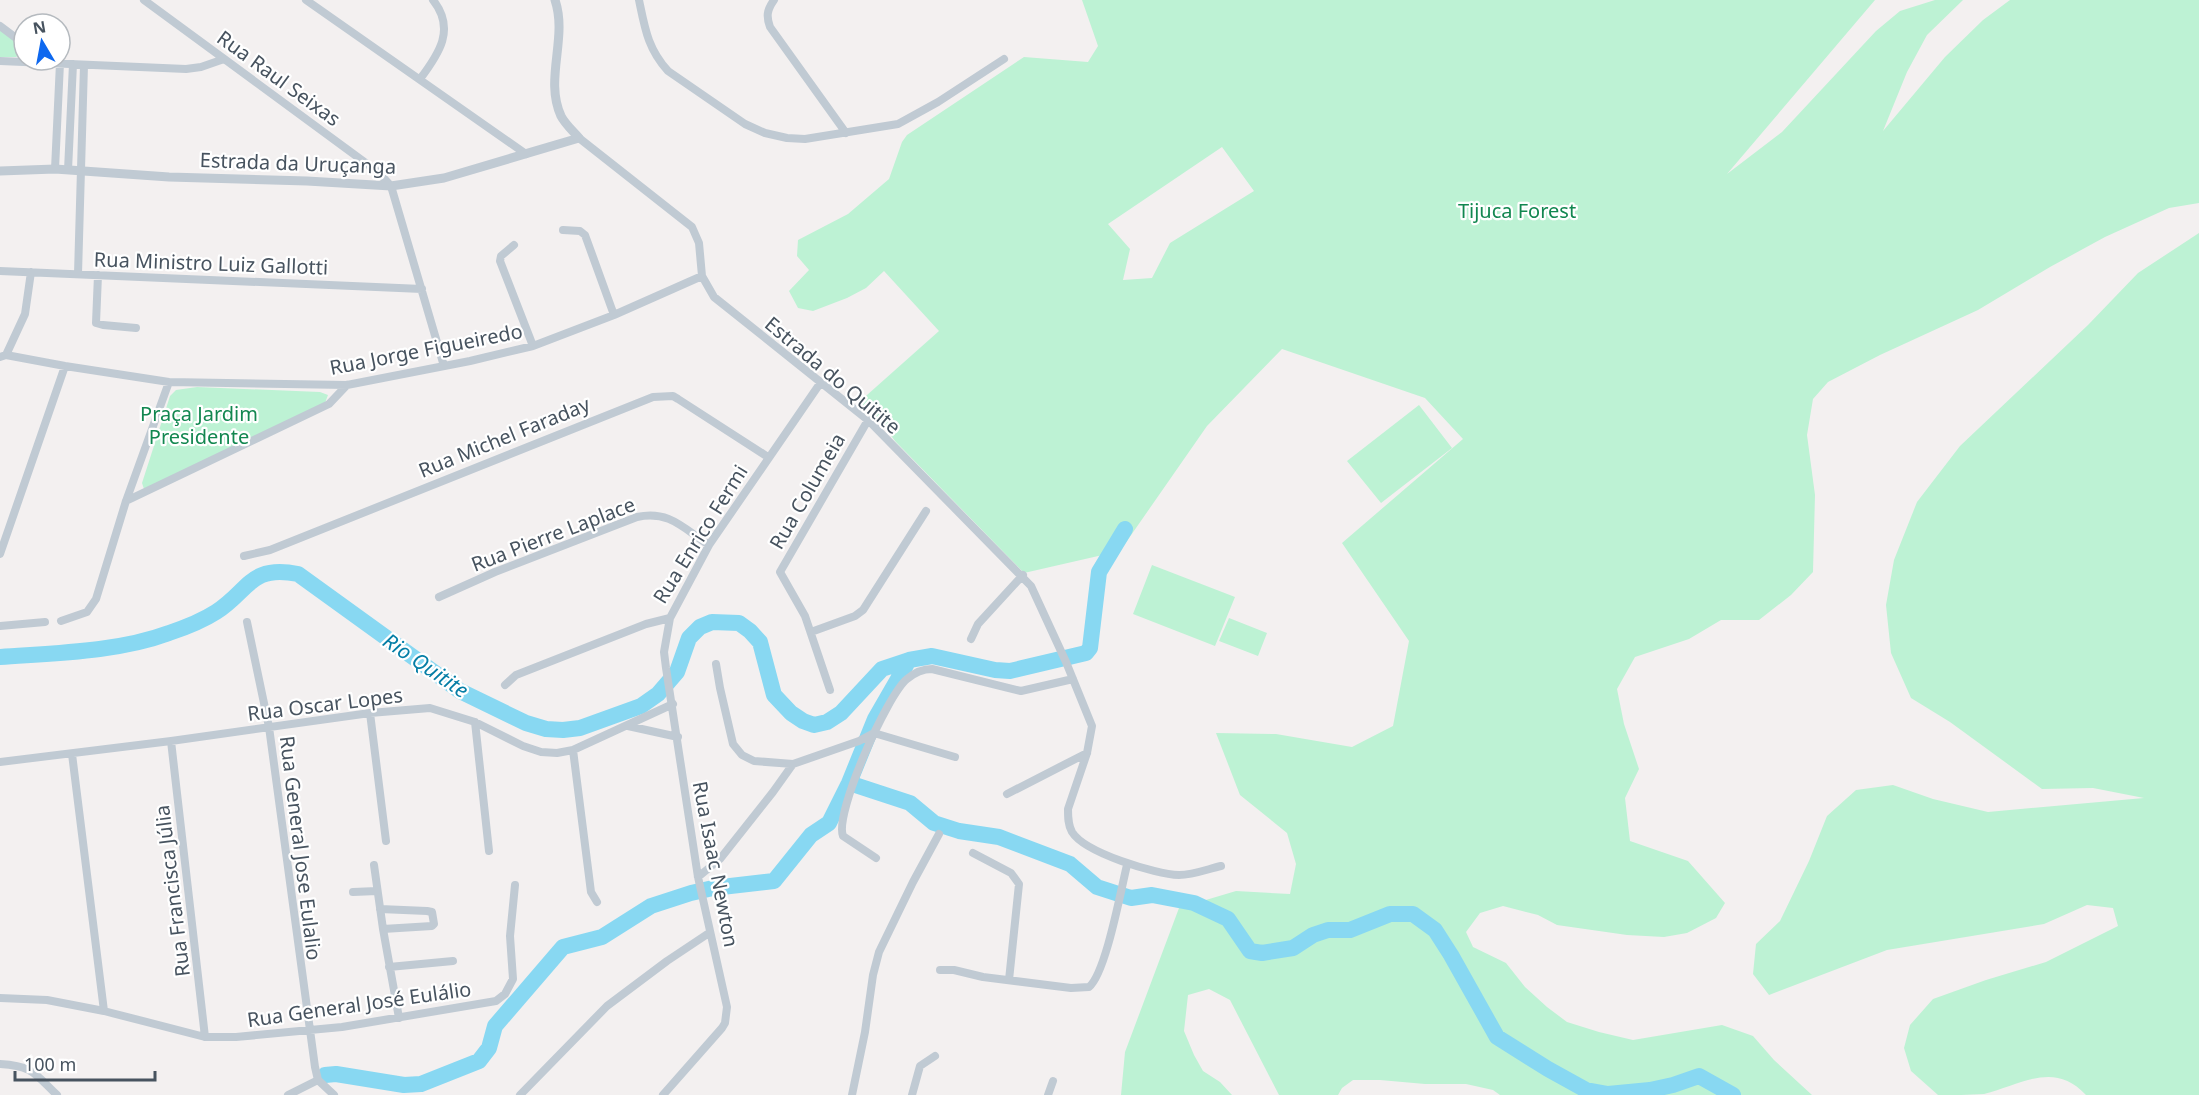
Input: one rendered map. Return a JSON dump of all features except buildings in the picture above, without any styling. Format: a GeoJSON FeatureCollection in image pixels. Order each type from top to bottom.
{"type":"FeatureCollection","features":[{"type":"Feature","properties":{"kind":"street","name":"Rua Raul Seixas"},"geometry":{"type":"LineString","coordinates":[[144,0],[378,172],[391,186]]}},
{"type":"Feature","properties":{"kind":"street"},"geometry":{"type":"LineString","coordinates":[[306,0],[526,154]]}},
{"type":"Feature","properties":{"kind":"street"},"geometry":{"type":"LineString","coordinates":[[420,79],[441,49],[443,41],[444,25],[441,9],[434,0]]}},
{"type":"Feature","properties":{"kind":"street"},"geometry":{"type":"LineString","coordinates":[[555,0],[559,26],[555,75],[557,99],[562,119],[579,138]]}},
{"type":"Feature","properties":{"kind":"street"},"geometry":{"type":"LineString","coordinates":[[639,0],[646,38],[658,60],[668,71],[745,124],[765,133],[787,138],[805,140],[898,124],[915,116],[1004,59]]}},
{"type":"Feature","properties":{"kind":"street"},"geometry":{"type":"LineString","coordinates":[[774,0],[766,17],[770,27],[846,133]]}},
{"type":"Feature","properties":{"kind":"street"},"geometry":{"type":"LineString","coordinates":[[68,170],[73,64],[186,69],[201,67],[224,59]]}},
{"type":"Feature","properties":{"kind":"street"},"geometry":{"type":"LineString","coordinates":[[78,274],[84,65]]}},
{"type":"Feature","properties":{"kind":"street"},"geometry":{"type":"LineString","coordinates":[[56,170],[60,72]]}},
{"type":"Feature","properties":{"kind":"street","name":"Estrada da Uruçanga"},"geometry":{"type":"LineString","coordinates":[[0,171],[68,170],[169,177],[391,186],[444,178],[579,138]]}},
{"type":"Feature","properties":{"kind":"street","name":"Estrada do Quitite"},"geometry":{"type":"LineString","coordinates":[[579,138],[692,227],[699,243],[702,276],[714,297],[868,420],[1023,575],[1035,591],[1092,726],[1087,753],[1068,809],[1069,826],[1073,834],[1098,851],[1127,864],[1179,875],[1221,866]]}},
{"type":"Feature","properties":{"kind":"street"},"geometry":{"type":"LineString","coordinates":[[391,186],[444,366]]}},
{"type":"Feature","properties":{"kind":"street"},"geometry":{"type":"LineString","coordinates":[[562,230],[580,231],[585,235],[614,315]]}},
{"type":"Feature","properties":{"kind":"street"},"geometry":{"type":"LineString","coordinates":[[514,244],[501,256],[500,261],[533,346]]}},
{"type":"Feature","properties":{"kind":"street","name":"Rua Ministro Luiz Gallotti"},"geometry":{"type":"LineString","coordinates":[[0,271],[422,290]]}},
{"type":"Feature","properties":{"kind":"street"},"geometry":{"type":"LineString","coordinates":[[3,356],[25,314],[32,272]]}},
{"type":"Feature","properties":{"kind":"street"},"geometry":{"type":"LineString","coordinates":[[98,275],[96,323],[136,328]]}},
{"type":"Feature","properties":{"kind":"street","name":"Rua Jorge Figueiredo"},"geometry":{"type":"LineString","coordinates":[[3,356],[169,382],[347,385],[533,346],[614,315],[702,276]]}},
{"type":"Feature","properties":{"kind":"street"},"geometry":{"type":"LineString","coordinates":[[0,554],[65,366]]}},
{"type":"Feature","properties":{"kind":"street"},"geometry":{"type":"LineString","coordinates":[[61,621],[87,612],[96,599],[126,501],[169,382]]}},
{"type":"Feature","properties":{"kind":"street","name":"Rua Enrico Fermi"},"geometry":{"type":"LineString","coordinates":[[505,685],[516,675],[646,624],[670,618],[709,545],[820,382]]}},
{"type":"Feature","properties":{"kind":"street"},"geometry":{"type":"LineString","coordinates":[[126,501],[329,404],[347,385]]}},
{"type":"Feature","properties":{"kind":"street","name":"Rua Michel Faraday"},"geometry":{"type":"LineString","coordinates":[[244,555],[270,550],[555,434],[653,397],[673,396],[768,457]]}},
{"type":"Feature","properties":{"kind":"street","name":"Rua Columeia"},"geometry":{"type":"LineString","coordinates":[[811,632],[799,604],[782,579],[781,568],[868,420]]}},
{"type":"Feature","properties":{"kind":"street"},"geometry":{"type":"LineString","coordinates":[[830,690],[811,632],[855,616],[863,610],[926,511]]}},
{"type":"Feature","properties":{"kind":"street","name":"Rua Pierre Laplace"},"geometry":{"type":"LineString","coordinates":[[439,597],[495,572],[637,517],[651,514],[669,518],[709,545]]}},
{"type":"Feature","properties":{"kind":"street"},"geometry":{"type":"LineString","coordinates":[[971,639],[978,624],[1023,575]]}},
{"type":"Feature","properties":{"kind":"street","name":"Rua Isaac Newton"},"geometry":{"type":"LineString","coordinates":[[663,1095],[725,1023],[727,1006],[698,880],[666,668],[664,652],[670,618]]}},
{"type":"Feature","properties":{"kind":"street"},"geometry":{"type":"LineString","coordinates":[[0,626],[45,622]]}},
{"type":"Feature","properties":{"kind":"street","name":"Rua General Jose Eulalio"},"geometry":{"type":"LineString","coordinates":[[246,622],[269,727],[308,1030],[318,1080]]}},
{"type":"Feature","properties":{"kind":"street"},"geometry":{"type":"LineString","coordinates":[[716,663],[733,744],[742,755],[754,761],[793,764],[859,741],[872,734],[954,757]]}},
{"type":"Feature","properties":{"kind":"street"},"geometry":{"type":"LineString","coordinates":[[876,858],[843,836],[841,821],[872,734],[905,680],[926,669],[947,672],[1021,691],[1072,679]]}},
{"type":"Feature","properties":{"kind":"street","name":"Rua Oscar Lopes"},"geometry":{"type":"LineString","coordinates":[[0,762],[430,708],[475,722],[523,746],[541,752],[557,753],[573,750],[628,726],[672,700]]}},
{"type":"Feature","properties":{"kind":"street"},"geometry":{"type":"LineString","coordinates":[[370,714],[386,841]]}},
{"type":"Feature","properties":{"kind":"street"},"geometry":{"type":"LineString","coordinates":[[475,722],[489,851]]}},
{"type":"Feature","properties":{"kind":"street"},"geometry":{"type":"LineString","coordinates":[[628,726],[678,737]]}},
{"type":"Feature","properties":{"kind":"street","name":"Rua Francisca Júlia"},"geometry":{"type":"LineString","coordinates":[[171,741],[205,1037]]}},
{"type":"Feature","properties":{"kind":"street"},"geometry":{"type":"LineString","coordinates":[[573,750],[591,892],[597,902]]}},
{"type":"Feature","properties":{"kind":"street"},"geometry":{"type":"LineString","coordinates":[[1006,794],[1087,753]]}},
{"type":"Feature","properties":{"kind":"street"},"geometry":{"type":"LineString","coordinates":[[72,754],[104,1011]]}},
{"type":"Feature","properties":{"kind":"street"},"geometry":{"type":"LineString","coordinates":[[698,880],[720,859],[793,764]]}},
{"type":"Feature","properties":{"kind":"street"},"geometry":{"type":"LineString","coordinates":[[852,1095],[866,1032],[873,975],[879,952],[939,834]]}},
{"type":"Feature","properties":{"kind":"street"},"geometry":{"type":"LineString","coordinates":[[972,853],[1011,873],[1018,884],[1009,980]]}},
{"type":"Feature","properties":{"kind":"street"},"geometry":{"type":"LineString","coordinates":[[940,970],[954,970],[983,977],[1071,988],[1089,987],[1096,977],[1117,908],[1127,864]]}},
{"type":"Feature","properties":{"kind":"street"},"geometry":{"type":"LineString","coordinates":[[374,865],[399,1018]]}},
{"type":"Feature","properties":{"kind":"street","name":"Rua General José Eulálio"},"geometry":{"type":"LineString","coordinates":[[0,998],[47,1000],[104,1011],[205,1037],[257,1036],[342,1027],[496,1001],[505,994],[513,979],[510,936],[515,885]]}},
{"type":"Feature","properties":{"kind":"street"},"geometry":{"type":"LineString","coordinates":[[353,892],[377,891]]}},
{"type":"Feature","properties":{"kind":"street"},"geometry":{"type":"LineString","coordinates":[[380,909],[432,912],[434,921],[432,926],[383,929]]}},
{"type":"Feature","properties":{"kind":"street"},"geometry":{"type":"LineString","coordinates":[[520,1095],[607,1006],[709,933]]}},
{"type":"Feature","properties":{"kind":"street"},"geometry":{"type":"LineString","coordinates":[[389,967],[453,961]]}},
{"type":"Feature","properties":{"kind":"street"},"geometry":{"type":"LineString","coordinates":[[912,1095],[920,1066],[935,1056]]}},
{"type":"Feature","properties":{"kind":"street"},"geometry":{"type":"LineString","coordinates":[[0,1064],[20,1065],[27,1068],[57,1095]]}},
{"type":"Feature","properties":{"kind":"street"},"geometry":{"type":"LineString","coordinates":[[288,1095],[318,1080],[334,1095]]}},
{"type":"Feature","properties":{"kind":"street"},"geometry":{"type":"LineString","coordinates":[[1048,1095],[1053,1081]]}},
{"type":"Feature","properties":{"kind":"green space","name":"Tijuca Forest"},"geometry":{"type":"Polygon","coordinates":[[[1082,0],[1875,0],[1727,174],[1782,132],[1876,31],[1900,11],[1935,0],[1963,0],[1927,35],[1907,72],[1883,131],[1945,57],[1983,20],[2010,0],[2199,0],[2199,203],[2169,208],[2105,237],[1978,310],[1880,355],[1828,382],[1813,399],[1807,435],[1815,495],[1813,572],[1791,595],[1759,620],[1721,620],[1689,639],[1635,657],[1617,689],[1624,724],[1639,769],[1625,798],[1630,841],[1688,861],[1725,903],[1716,918],[1687,933],[1664,937],[1627,935],[1557,925],[1538,915],[1503,906],[1480,913],[1466,932],[1473,947],[1506,963],[1525,987],[1567,1022],[1633,1040],[1722,1025],[1753,1036],[1774,1060],[1812,1095],[1500,1095],[1493,1090],[1466,1084],[1353,1080],[1342,1088],[1338,1095],[1279,1095],[1230,1000],[1209,989],[1188,995],[1184,1031],[1203,1071],[1220,1082],[1232,1095],[1121,1095],[1125,1052],[1179,908],[1236,891],[1290,894],[1296,864],[1287,833],[1240,795],[1216,733],[1276,734],[1352,747],[1393,726],[1409,641],[1342,543],[1463,439],[1425,398],[1282,349],[1207,426],[1120,551],[1024,573],[895,441],[878,418],[858,403],[939,331],[884,271],[866,288],[847,298],[813,311],[798,308],[789,291],[809,270],[797,256],[798,240],[848,214],[889,179],[902,142],[907,135],[1024,57],[1088,62],[1098,46],[1082,0]],[[1222,147],[1108,224],[1130,249],[1123,280],[1152,278],[1170,243],[1254,191],[1222,147]]]}},
{"type":"Feature","properties":{"kind":"green space"},"geometry":{"type":"Polygon","coordinates":[[[0,30],[12,38],[12,57],[0,57],[0,30]]]}},
{"type":"Feature","properties":{"kind":"green space"},"geometry":{"type":"Polygon","coordinates":[[[2199,233],[2199,1095],[2086,1095],[2062,1079],[2049,1077],[2024,1081],[1984,1094],[1938,1095],[1911,1071],[1904,1048],[1910,1025],[1933,999],[2046,962],[2118,926],[2113,908],[2087,905],[2044,924],[1887,950],[1769,995],[1753,974],[1756,944],[1780,921],[1809,861],[1827,816],[1856,790],[1893,785],[1933,799],[1988,812],[2144,798],[2093,788],[2042,789],[1950,722],[1911,698],[1891,653],[1886,605],[1894,560],[1917,502],[1960,446],[2088,325],[2138,273],[2199,233]]]}},
{"type":"Feature","properties":{"kind":"green space","name":"Praça Jardim Presidente"},"geometry":{"type":"Polygon","coordinates":[[[197,387],[320,392],[328,395],[325,403],[144,489],[142,483],[170,396],[176,390],[197,387]]]}},
{"type":"Feature","properties":{"kind":"green space"},"geometry":{"type":"Polygon","coordinates":[[[1419,405],[1452,448],[1381,503],[1347,461],[1419,405]]]}},
{"type":"Feature","properties":{"kind":"green space"},"geometry":{"type":"Polygon","coordinates":[[[1152,565],[1235,597],[1215,646],[1133,614],[1152,565]]]}},
{"type":"Feature","properties":{"kind":"green space"},"geometry":{"type":"Polygon","coordinates":[[[1229,618],[1267,633],[1258,656],[1219,641],[1229,618]]]}},
{"type":"Feature","properties":{"kind":"waterway","name":"Rio Quitite"},"geometry":{"type":"LineString","coordinates":[[0,657],[86,651],[149,639],[181,629],[205,618],[227,604],[251,581],[270,573],[282,572],[298,574],[460,691],[526,723],[546,729],[580,728],[641,706],[658,694],[677,672],[689,638],[700,627],[712,622],[739,623],[750,631],[760,642],[774,695],[791,713],[814,725],[827,722],[841,713],[882,669],[909,660],[932,656],[995,670],[1010,671],[1086,653],[1090,648],[1099,572],[1125,529]]}},
{"type":"Feature","properties":{"kind":"waterway"},"geometry":{"type":"LineString","coordinates":[[325,1075],[336,1074],[404,1085],[421,1084],[479,1061],[489,1048],[495,1026],[563,947],[602,937],[651,906],[691,893],[713,888],[774,881],[811,835],[829,823],[849,783],[875,719],[909,660]]}},
{"type":"Feature","properties":{"kind":"waterway"},"geometry":{"type":"LineString","coordinates":[[849,783],[910,803],[934,823],[959,831],[999,837],[1070,864],[1097,887],[1131,898],[1152,895],[1194,903],[1228,919],[1250,951],[1262,953],[1293,948],[1313,935],[1328,930],[1350,930],[1390,914],[1413,914],[1435,930],[1497,1037],[1548,1069],[1586,1090],[1608,1094],[1650,1090],[1699,1076],[1733,1095]]}}]}
